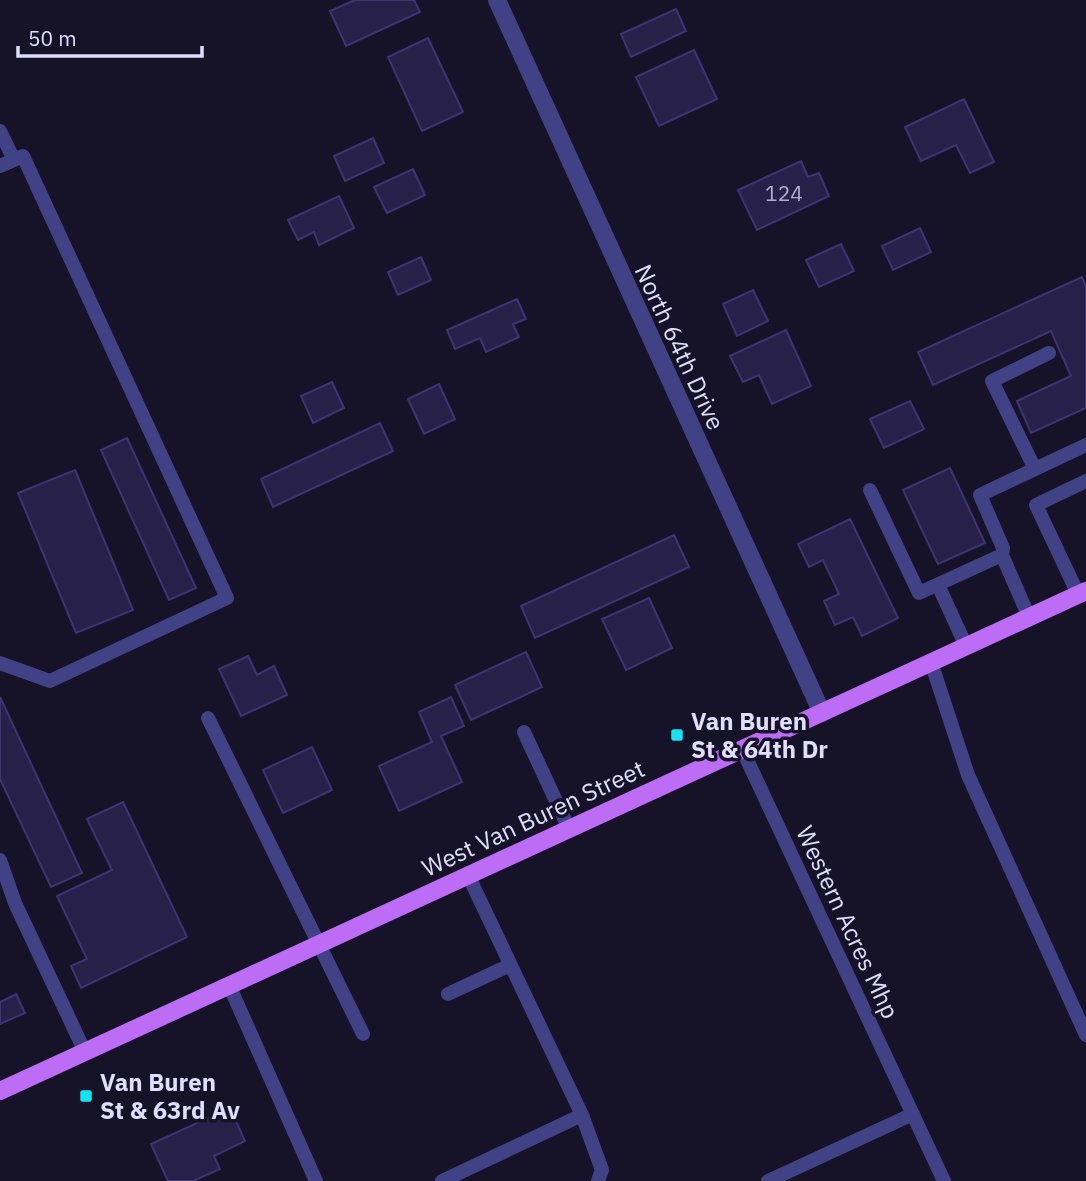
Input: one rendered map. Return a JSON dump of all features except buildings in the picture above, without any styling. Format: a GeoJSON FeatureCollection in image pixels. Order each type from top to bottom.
{"type":"FeatureCollection","features":[{"type":"Feature","properties":{"kind":"main road","name":"West Van Buren Street"},"geometry":{"type":"LineString","coordinates":[[0,1091],[1082,593]]}},
{"type":"Feature","properties":{"kind":"street","name":"North 64th Drive"},"geometry":{"type":"LineString","coordinates":[[497,0],[822,713]]}},
{"type":"Feature","properties":{"kind":"lane"},"geometry":{"type":"LineString","coordinates":[[0,131],[7,163],[23,156],[228,598],[50,681],[0,663]]}},
{"type":"Feature","properties":{"kind":"lane"},"geometry":{"type":"LineString","coordinates":[[1035,469],[992,380],[1049,353]]}},
{"type":"Feature","properties":{"kind":"lane"},"geometry":{"type":"LineString","coordinates":[[1030,617],[1002,555],[1003,548],[981,495],[1086,445]]}},
{"type":"Feature","properties":{"kind":"lane"},"geometry":{"type":"LineString","coordinates":[[1082,593],[1036,506],[1086,481]]}},
{"type":"Feature","properties":{"kind":"lane"},"geometry":{"type":"LineString","coordinates":[[870,490],[919,593],[1002,555]]}},
{"type":"Feature","properties":{"kind":"lane"},"geometry":{"type":"LineString","coordinates":[[938,585],[966,646]]}},
{"type":"Feature","properties":{"kind":"lane"},"geometry":{"type":"LineString","coordinates":[[931,662],[968,775],[1086,1035]]}},
{"type":"Feature","properties":{"kind":"lane"},"geometry":{"type":"LineString","coordinates":[[208,718],[363,1034]]}},
{"type":"Feature","properties":{"kind":"lane"},"geometry":{"type":"LineString","coordinates":[[524,732],[569,829]]}},
{"type":"Feature","properties":{"kind":"lane","name":"Western Acres Mhp"},"geometry":{"type":"LineString","coordinates":[[742,749],[944,1181]]}},
{"type":"Feature","properties":{"kind":"lane"},"geometry":{"type":"LineString","coordinates":[[0,860],[15,903],[85,1052]]}},
{"type":"Feature","properties":{"kind":"lane"},"geometry":{"type":"LineString","coordinates":[[468,875],[582,1115],[602,1170],[598,1181]]}},
{"type":"Feature","properties":{"kind":"lane"},"geometry":{"type":"LineString","coordinates":[[448,994],[510,965]]}},
{"type":"Feature","properties":{"kind":"lane"},"geometry":{"type":"LineString","coordinates":[[229,985],[316,1181]]}},
{"type":"Feature","properties":{"kind":"lane"},"geometry":{"type":"LineString","coordinates":[[768,1181],[913,1114]]}},
{"type":"Feature","properties":{"kind":"lane"},"geometry":{"type":"LineString","coordinates":[[442,1181],[582,1115]]}},
{"type":"Feature","properties":{"kind":"place","name":"Van Buren St & 64th Dr"},"geometry":{"type":"Point","coordinates":[677,735]}},
{"type":"Feature","properties":{"kind":"place","name":"Van Buren St & 63rd Av"},"geometry":{"type":"Point","coordinates":[86,1096]}}]}
